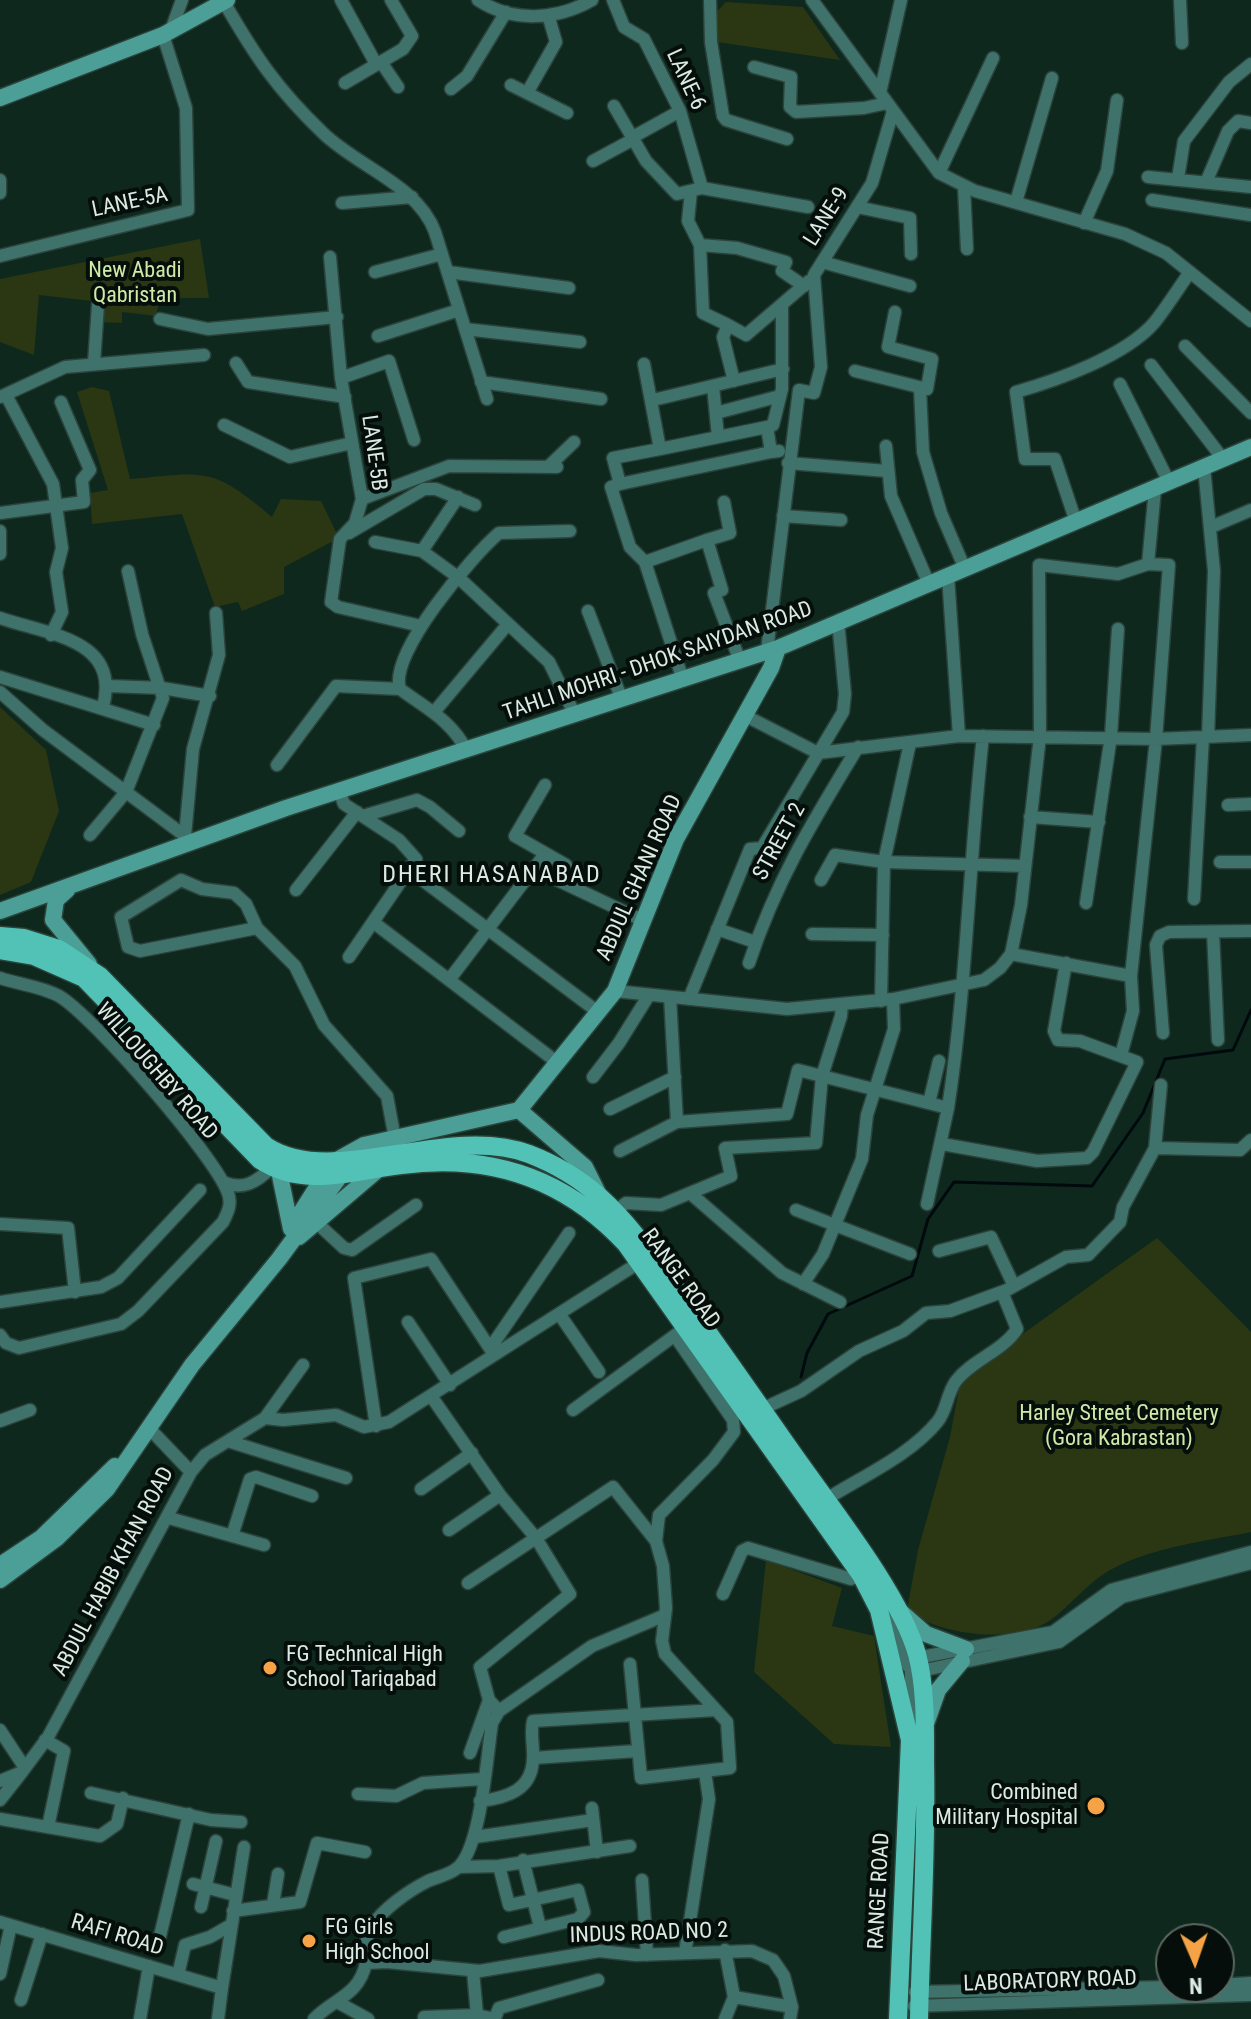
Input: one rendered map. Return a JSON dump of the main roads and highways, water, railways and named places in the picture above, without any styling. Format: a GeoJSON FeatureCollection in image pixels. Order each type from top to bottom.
{"type":"FeatureCollection","features":[{"type":"Feature","properties":{"kind":"main road"},"geometry":{"type":"LineString","coordinates":[[0,936],[24,938],[59,949],[100,976],[266,1146],[296,1161],[338,1166],[433,1147],[507,1148],[550,1163],[600,1197],[649,1252],[825,1500],[888,1609],[915,1665],[919,2006]]}},
{"type":"Feature","properties":{"kind":"main road","name":"RANGE ROAD"},"geometry":{"type":"LineString","coordinates":[[0,950],[34,956],[84,978],[260,1160],[276,1169],[338,1166],[380,1168],[464,1161],[529,1175],[549,1183],[610,1226],[640,1262],[680,1330],[888,1609],[917,1737],[899,2005]]}},
{"type":"Feature","properties":{"kind":"waterway"},"geometry":{"type":"LineString","coordinates":[[801,1377],[807,1353],[828,1314],[912,1276],[928,1219],[954,1182],[1092,1186],[1143,1113],[1165,1059],[1233,1050],[1251,1010]]}},
{"type":"Feature","properties":{"kind":"place","name":"FG Technical High School Tariqabad"},"geometry":{"type":"Point","coordinates":[270,1668]}},
{"type":"Feature","properties":{"kind":"place","name":"Combined Military Hospital"},"geometry":{"type":"Point","coordinates":[1096,1806]}},
{"type":"Feature","properties":{"kind":"place","name":"FG Girls High School"},"geometry":{"type":"Point","coordinates":[309,1941]}},
{"type":"Feature","properties":{"kind":"district","name":"DHERI HASANABAD"},"geometry":{"type":"Point","coordinates":[492,876]}},
{"type":"Feature","properties":{"kind":"park label","name":"New Abadi Qabristan"},"geometry":{"type":"Point","coordinates":[135,284]}},
{"type":"Feature","properties":{"kind":"park label","name":"Harley Street Cemetery (Gora Kabrastan)"},"geometry":{"type":"Point","coordinates":[1119,1426]}}]}
